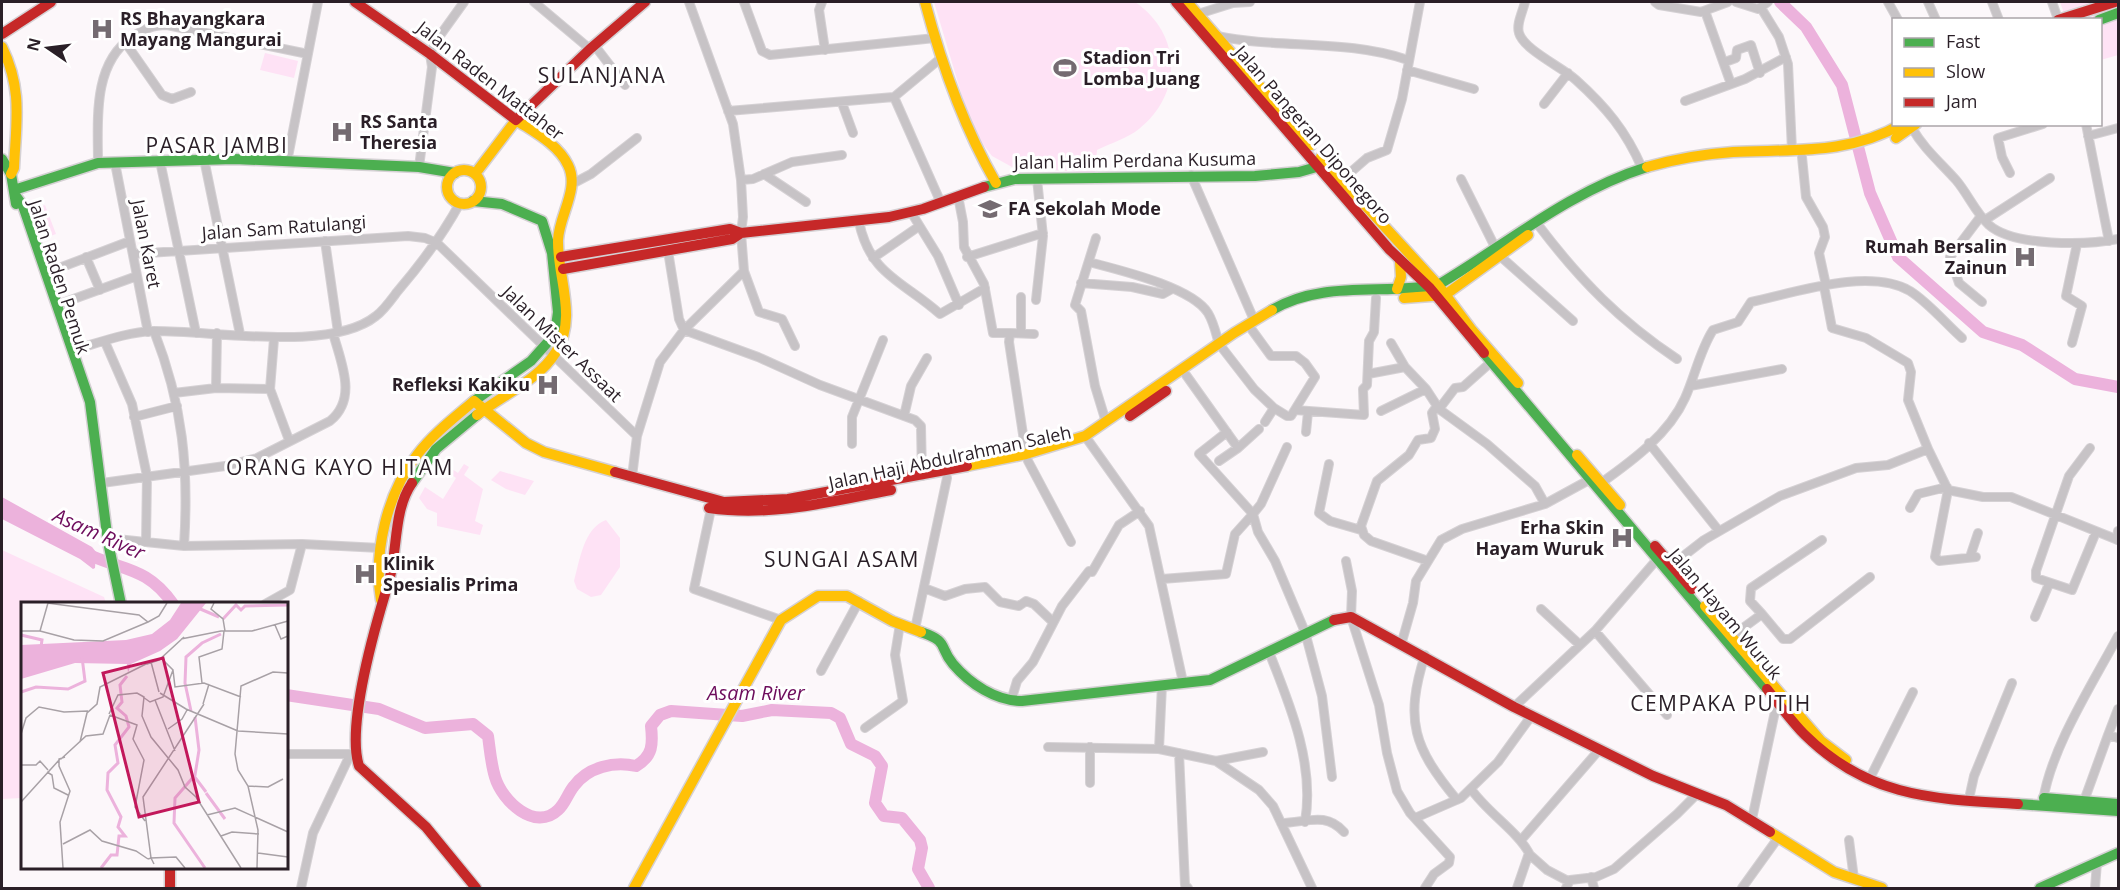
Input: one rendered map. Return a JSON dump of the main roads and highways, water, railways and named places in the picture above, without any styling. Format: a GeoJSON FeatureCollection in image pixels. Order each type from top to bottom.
{"type":"FeatureCollection","features":[{"type":"Feature","properties":{"kind":"main road"},"geometry":{"type":"LineString","coordinates":[[2,34],[51,2]]}},
{"type":"Feature","properties":{"kind":"main road","name":"Jalan Raden Mattaher"},"geometry":{"type":"LineString","coordinates":[[355,2],[430,54],[561,157],[571,173],[572,184],[553,229]]}},
{"type":"Feature","properties":{"kind":"main road"},"geometry":{"type":"LineString","coordinates":[[475,174],[516,120],[592,47],[645,2]]}},
{"type":"Feature","properties":{"kind":"main road"},"geometry":{"type":"LineString","coordinates":[[925,2],[940,58],[968,133],[996,183]]}},
{"type":"Feature","properties":{"kind":"main road","name":"Jalan Pangeran Diponegoro"},"geometry":{"type":"LineString","coordinates":[[1176,2],[1338,176],[1437,291]]}},
{"type":"Feature","properties":{"kind":"main road","name":"Jalan Pangeran Diponegoro"},"geometry":{"type":"LineString","coordinates":[[1187,2],[1400,262],[1437,291]]}},
{"type":"Feature","properties":{"kind":"main road"},"geometry":{"type":"LineString","coordinates":[[2061,18],[2115,2]]}},
{"type":"Feature","properties":{"kind":"main road"},"geometry":{"type":"LineString","coordinates":[[2102,19],[2118,13]]}},
{"type":"Feature","properties":{"kind":"main road"},"geometry":{"type":"LineString","coordinates":[[2,47],[13,69],[18,87],[14,168],[11,174]]}},
{"type":"Feature","properties":{"kind":"main road"},"geometry":{"type":"LineString","coordinates":[[1498,252],[1560,204],[1607,186],[1697,160],[1802,157],[1866,147],[1910,126]]}},
{"type":"Feature","properties":{"kind":"main road"},"geometry":{"type":"LineString","coordinates":[[1437,291],[1567,208],[1642,168],[1792,150],[1850,150]]}},
{"type":"Feature","properties":{"kind":"main road"},"geometry":{"type":"LineString","coordinates":[[2,159],[11,174],[15,193],[98,163],[160,160],[204,159],[419,167],[455,173],[461,170],[475,174]]}},
{"type":"Feature","properties":{"kind":"main road","name":"Jalan Halim Perdana Kusuma"},"geometry":{"type":"LineString","coordinates":[[562,269],[730,229],[741,233],[859,222],[910,212],[996,183],[1015,179],[1270,175],[1320,166]]}},
{"type":"Feature","properties":{"kind":"main road"},"geometry":{"type":"LineString","coordinates":[[431,170],[441,184],[448,186]]}},
{"type":"Feature","properties":{"kind":"main road"},"geometry":{"type":"LineString","coordinates":[[455,173],[448,186],[449,194],[460,203],[473,201],[502,204],[529,214],[553,229],[561,257],[566,324],[563,338],[555,355],[436,449],[408,489],[400,509],[389,580],[381,600],[352,754],[359,766],[426,827],[476,888]]}},
{"type":"Feature","properties":{"kind":"main road"},"geometry":{"type":"LineString","coordinates":[[473,201],[481,188],[475,174]]}},
{"type":"Feature","properties":{"kind":"main road","name":"Jalan Raden Pemuk"},"geometry":{"type":"LineString","coordinates":[[15,193],[23,207],[73,350],[91,415],[108,540],[121,602]]}},
{"type":"Feature","properties":{"kind":"main road","name":"Jalan Raden Pemuk"},"geometry":{"type":"LineString","coordinates":[[15,193],[17,209],[91,415]]}},
{"type":"Feature","properties":{"kind":"main road"},"geometry":{"type":"LineString","coordinates":[[381,600],[376,577],[380,548],[397,485],[408,464],[441,427],[512,375],[554,337],[557,322],[553,229]]}},
{"type":"Feature","properties":{"kind":"main road","name":"Jalan Halim Perdana Kusuma"},"geometry":{"type":"LineString","coordinates":[[561,257],[647,248],[669,251],[732,239],[741,233]]}},
{"type":"Feature","properties":{"kind":"main road"},"geometry":{"type":"LineString","coordinates":[[1396,289],[1401,276],[1400,262]]}},
{"type":"Feature","properties":{"kind":"main road","name":"Jalan Haji Abdulrahman Saleh"},"geometry":{"type":"LineString","coordinates":[[1087,440],[1106,422],[1284,303],[1309,294],[1396,289],[1437,291]]}},
{"type":"Feature","properties":{"kind":"main road","name":"Jalan Haji Abdulrahman Saleh"},"geometry":{"type":"LineString","coordinates":[[1253,325],[1311,301],[1377,298],[1437,291]]}},
{"type":"Feature","properties":{"kind":"main road","name":"Jalan Hayam Wuruk"},"geometry":{"type":"LineString","coordinates":[[1437,291],[1490,363],[1589,480],[1660,556]]}},
{"type":"Feature","properties":{"kind":"main road","name":"Jalan Hayam Wuruk"},"geometry":{"type":"LineString","coordinates":[[1437,291],[1601,483],[1777,702],[1828,757],[1883,787],[1917,795],[2118,804]]}},
{"type":"Feature","properties":{"kind":"main road","name":"Jalan Haji Abdulrahman Saleh"},"geometry":{"type":"LineString","coordinates":[[480,413],[525,452],[544,461],[711,508],[738,513],[791,508],[947,478],[1087,440],[1149,404],[1221,347]]}},
{"type":"Feature","properties":{"kind":"main road"},"geometry":{"type":"LineString","coordinates":[[470,404],[480,413]]}},
{"type":"Feature","properties":{"kind":"main road","name":"Jalan Haji Abdulrahman Saleh"},"geometry":{"type":"LineString","coordinates":[[480,413],[544,452],[632,479],[710,499],[737,502],[788,499],[1027,458]]}},
{"type":"Feature","properties":{"kind":"main road","name":"Jalan Hayam Wuruk"},"geometry":{"type":"LineString","coordinates":[[1669,568],[1732,636],[1821,741],[1847,761],[1902,786],[2118,811]]}},
{"type":"Feature","properties":{"kind":"main road"},"geometry":{"type":"LineString","coordinates":[[634,888],[762,650],[781,620],[807,601],[818,596],[836,594],[859,602],[900,624],[940,640],[952,663],[990,694],[1011,701],[1091,695],[1210,680],[1331,620],[1351,617],[1401,645],[1425,655],[1514,707],[1599,750],[1752,819],[1822,866],[1856,883],[1882,888]]}},
{"type":"Feature","properties":{"kind":"main road"},"geometry":{"type":"LineString","coordinates":[[2040,888],[2118,853]]}},
{"type":"Feature","properties":{"kind":"main road"},"geometry":{"type":"LineString","coordinates":[[170,869],[170,888]]}},
{"type":"Feature","properties":{"kind":"waterway"},"geometry":{"type":"LineString","coordinates":[[1780,2],[1806,27],[1842,85],[1870,193],[1898,257],[1983,332],[2022,345],[2075,379],[2118,387]]}},
{"type":"Feature","properties":{"kind":"waterway","name":"Asam River"},"geometry":{"type":"LineString","coordinates":[[83,552],[142,575],[163,591],[171,602]]}},
{"type":"Feature","properties":{"kind":"waterway","name":"Asam River"},"geometry":{"type":"LineString","coordinates":[[288,695],[379,709],[425,728],[473,724],[488,736],[495,777],[505,795],[520,811],[539,818],[549,816],[558,810],[572,789],[586,774],[610,765],[636,766],[642,762],[651,749],[651,726],[660,715],[671,711],[742,716],[772,710],[831,713],[840,718],[851,744],[875,756],[882,766],[875,803],[884,816],[902,818],[920,840],[922,848],[918,869],[929,888]]}},
{"type":"Feature","properties":{"kind":"place","name":"RS Bhayangkara Mayang Mangurai"},"geometry":{"type":"Point","coordinates":[102,29]}},
{"type":"Feature","properties":{"kind":"place","name":"Stadion Tri Lomba Juang"},"geometry":{"type":"Point","coordinates":[1065,68]}},
{"type":"Feature","properties":{"kind":"place","name":"RS Santa Theresia"},"geometry":{"type":"Point","coordinates":[342,132]}},
{"type":"Feature","properties":{"kind":"place","name":"FA Sekolah Mode"},"geometry":{"type":"Point","coordinates":[990,209]}},
{"type":"Feature","properties":{"kind":"place","name":"Rumah Bersalin Zainun"},"geometry":{"type":"Point","coordinates":[2025,257]}},
{"type":"Feature","properties":{"kind":"place","name":"Refleksi Kakiku"},"geometry":{"type":"Point","coordinates":[548,385]}},
{"type":"Feature","properties":{"kind":"place","name":"Erha Skin Hayam Wuruk"},"geometry":{"type":"Point","coordinates":[1622,538]}},
{"type":"Feature","properties":{"kind":"place","name":"Klinik Spesialis Prima"},"geometry":{"type":"Point","coordinates":[365,574]}},
{"type":"Feature","properties":{"kind":"district","name":"SULANJANA"},"geometry":{"type":"Point","coordinates":[602,76]}},
{"type":"Feature","properties":{"kind":"district","name":"PASAR JAMBI"},"geometry":{"type":"Point","coordinates":[217,146]}},
{"type":"Feature","properties":{"kind":"district","name":"ORANG KAYO HITAM"},"geometry":{"type":"Point","coordinates":[340,468]}},
{"type":"Feature","properties":{"kind":"district","name":"SUNGAI ASAM"},"geometry":{"type":"Point","coordinates":[842,560]}},
{"type":"Feature","properties":{"kind":"district","name":"CEMPAKA PUTIH"},"geometry":{"type":"Point","coordinates":[1721,704]}}]}
